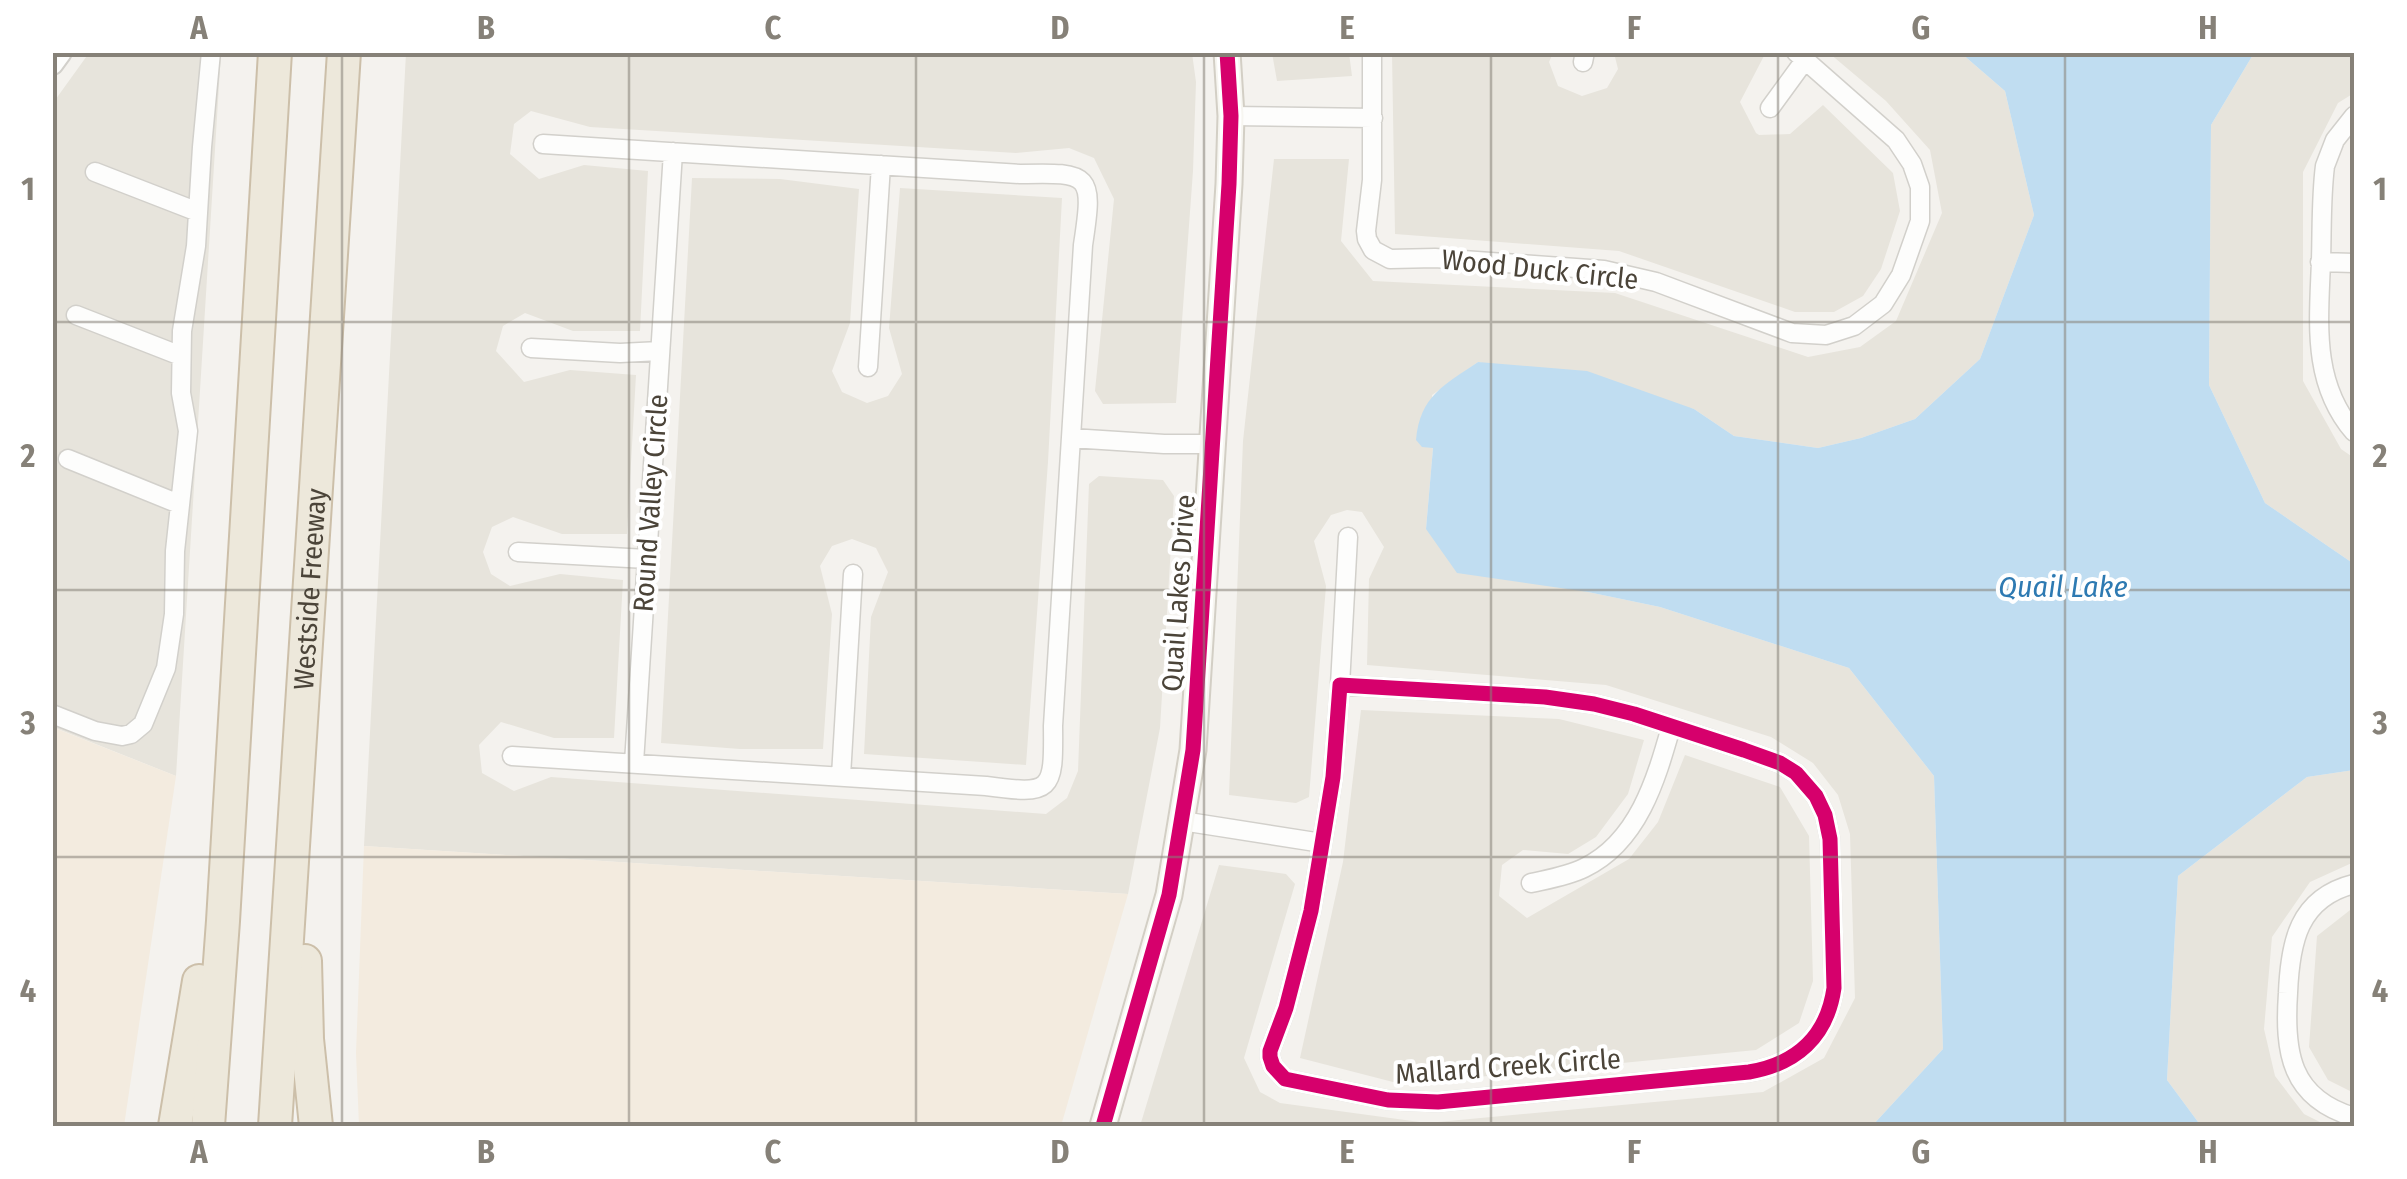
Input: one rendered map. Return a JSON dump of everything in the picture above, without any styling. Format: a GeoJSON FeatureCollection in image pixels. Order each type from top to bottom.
{"type":"FeatureCollection","features":[{"type":"Feature","properties":{"kind":"highway"},"geometry":{"type":"LineString","coordinates":[[208,1126],[275,52]]}},
{"type":"Feature","properties":{"kind":"highway","name":"Westside Freeway"},"geometry":{"type":"LineString","coordinates":[[275,1126],[344,52]]}},
{"type":"Feature","properties":{"kind":"highway"},"geometry":{"type":"LineString","coordinates":[[296,816],[307,1039],[316,1126]]}},
{"type":"Feature","properties":{"kind":"highway"},"geometry":{"type":"LineString","coordinates":[[174,1126],[202,966],[222,921]]}},
{"type":"Feature","properties":{"kind":"main road","name":"Quail Lakes Drive"},"geometry":{"type":"LineString","coordinates":[[1103,1126],[1169,895],[1193,750],[1230,184],[1227,52]]}},
{"type":"Feature","properties":{"kind":"street"},"geometry":{"type":"LineString","coordinates":[[52,63],[60,52]]}},
{"type":"Feature","properties":{"kind":"street"},"geometry":{"type":"LineString","coordinates":[[52,714],[95,730],[131,734],[143,724],[166,668],[188,431],[181,394],[182,331],[196,246],[210,52]]}},
{"type":"Feature","properties":{"kind":"street","name":"Wood Duck Circle"},"geometry":{"type":"LineString","coordinates":[[1372,52],[1372,180],[1366,231],[1367,239],[1382,257],[1604,270],[1656,282],[1792,333],[1826,335],[1868,318],[1884,304],[1901,275],[1922,208],[1916,173],[1906,152],[1800,56],[1770,108]]}},
{"type":"Feature","properties":{"kind":"street"},"geometry":{"type":"LineString","coordinates":[[1231,116],[1373,118]]}},
{"type":"Feature","properties":{"kind":"street"},"geometry":{"type":"LineString","coordinates":[[2354,116],[2335,140],[2325,166],[2318,340],[2323,371],[2336,407],[2354,432]]}},
{"type":"Feature","properties":{"kind":"street"},"geometry":{"type":"LineString","coordinates":[[512,756],[1025,791],[1043,785],[1050,776],[1083,245],[1089,205],[1083,183],[1070,174],[543,144]]}},
{"type":"Feature","properties":{"kind":"street","name":"Round Valley Circle"},"geometry":{"type":"LineString","coordinates":[[634,763],[672,152]]}},
{"type":"Feature","properties":{"kind":"street"},"geometry":{"type":"LineString","coordinates":[[868,367],[880,165]]}},
{"type":"Feature","properties":{"kind":"street"},"geometry":{"type":"LineString","coordinates":[[95,172],[198,212]]}},
{"type":"Feature","properties":{"kind":"street"},"geometry":{"type":"LineString","coordinates":[[2320,262],[2354,263]]}},
{"type":"Feature","properties":{"kind":"street"},"geometry":{"type":"LineString","coordinates":[[76,315],[182,356]]}},
{"type":"Feature","properties":{"kind":"street"},"geometry":{"type":"LineString","coordinates":[[531,348],[660,352]]}},
{"type":"Feature","properties":{"kind":"street"},"geometry":{"type":"LineString","coordinates":[[1070,438],[1213,444]]}},
{"type":"Feature","properties":{"kind":"street"},"geometry":{"type":"LineString","coordinates":[[68,459],[179,504]]}},
{"type":"Feature","properties":{"kind":"street","name":"Mallard Creek Circle"},"geometry":{"type":"LineString","coordinates":[[1340,685],[1562,699],[1608,707],[1780,763],[1796,773],[1826,815],[1830,839],[1834,920],[1832,1002],[1822,1026],[1806,1046],[1782,1064],[1749,1072],[1438,1102],[1388,1100],[1286,1078],[1273,1066],[1270,1051],[1303,945],[1333,777],[1348,537]]}},
{"type":"Feature","properties":{"kind":"street"},"geometry":{"type":"LineString","coordinates":[[518,552],[647,560]]}},
{"type":"Feature","properties":{"kind":"street"},"geometry":{"type":"LineString","coordinates":[[841,776],[853,574]]}},
{"type":"Feature","properties":{"kind":"street"},"geometry":{"type":"LineString","coordinates":[[1531,883],[1584,868],[1622,839],[1648,798],[1671,726]]}},
{"type":"Feature","properties":{"kind":"street"},"geometry":{"type":"LineString","coordinates":[[1182,821],[1322,843]]}},
{"type":"Feature","properties":{"kind":"street"},"geometry":{"type":"LineString","coordinates":[[2354,884],[2320,901],[2295,934],[2286,1025],[2290,1056],[2302,1082],[2328,1106],[2354,1116]]}},
{"type":"Feature","properties":{"kind":"shaded area"},"geometry":{"type":"Polygon","coordinates":[[[89,53],[221,53],[176,776],[53,727],[53,103],[89,53]]]}},
{"type":"Feature","properties":{"kind":"shaded area"},"geometry":{"type":"Polygon","coordinates":[[[406,53],[1192,53],[1196,82],[1193,171],[1176,403],[1103,404],[1095,391],[1114,199],[1094,158],[1069,148],[1016,153],[590,127],[531,111],[514,124],[510,154],[539,179],[584,165],[648,171],[640,331],[573,331],[525,313],[503,326],[496,351],[524,382],[570,370],[636,375],[627,534],[562,534],[513,517],[492,527],[483,552],[491,574],[510,586],[560,574],[623,580],[614,738],[554,738],[501,722],[479,745],[482,773],[514,791],[551,777],[1046,814],[1067,798],[1078,771],[1089,484],[1099,476],[1163,480],[1174,496],[1160,728],[1128,894],[364,846],[406,53]]]}},
{"type":"Feature","properties":{"kind":"shaded area"},"geometry":{"type":"Polygon","coordinates":[[[1272,53],[1349,53],[1352,76],[1277,81],[1272,53]]]}},
{"type":"Feature","properties":{"kind":"shaded area"},"geometry":{"type":"Polygon","coordinates":[[[1392,53],[1553,53],[1549,62],[1558,86],[1582,96],[1607,88],[1618,69],[1614,53],[1764,53],[1740,102],[1756,133],[1790,134],[1823,105],[1893,173],[1900,211],[1881,269],[1863,296],[1834,312],[1795,312],[1619,251],[1395,234],[1392,53]]]}},
{"type":"Feature","properties":{"kind":"shaded area"},"geometry":{"type":"Polygon","coordinates":[[[1829,53],[1961,53],[2005,91],[2034,215],[1980,359],[1915,419],[1818,448],[1734,436],[1694,409],[1478,362],[1432,395],[1433,448],[1426,529],[1588,592],[1660,607],[1849,668],[1934,776],[1943,1049],[1872,1126],[1140,1126],[1219,865],[1286,874],[1295,884],[1244,1058],[1260,1092],[1280,1103],[1427,1123],[1763,1092],[1824,1058],[1855,998],[1850,834],[1838,795],[1813,763],[1771,737],[1606,685],[1367,665],[1369,579],[1384,547],[1362,512],[1347,510],[1331,515],[1314,541],[1326,586],[1309,797],[1296,803],[1229,795],[1243,441],[1274,159],[1349,159],[1341,241],[1373,281],[1615,293],[1808,357],[1860,347],[1896,321],[1942,213],[1930,150],[1886,101],[1829,53]]]}},
{"type":"Feature","properties":{"kind":"shaded area"},"geometry":{"type":"Polygon","coordinates":[[[2254,53],[2354,53],[2354,93],[2338,103],[2303,172],[2303,381],[2341,449],[2354,458],[2354,564],[2265,503],[2209,385],[2211,125],[2254,53]]]}},
{"type":"Feature","properties":{"kind":"shaded area"},"geometry":{"type":"Polygon","coordinates":[[[692,178],[780,179],[859,189],[850,323],[832,371],[842,392],[867,403],[888,396],[902,374],[889,328],[900,188],[1062,198],[1026,765],[864,754],[871,617],[888,572],[876,548],[852,539],[832,546],[820,566],[832,614],[823,749],[740,749],[661,743],[692,178]]]}},
{"type":"Feature","properties":{"kind":"shaded area"},"geometry":{"type":"Polygon","coordinates":[[[1361,710],[1559,719],[1644,740],[1628,794],[1596,837],[1568,854],[1523,850],[1502,865],[1499,896],[1527,918],[1629,859],[1658,822],[1685,755],[1780,787],[1809,836],[1813,981],[1799,1023],[1756,1050],[1437,1081],[1393,1082],[1300,1058],[1343,862],[1361,710]]]}},
{"type":"Feature","properties":{"kind":"shaded area"},"geometry":{"type":"Polygon","coordinates":[[[52,727],[176,776],[124,1126],[53,1126],[52,727]]]}},
{"type":"Feature","properties":{"kind":"shaded area"},"geometry":{"type":"Polygon","coordinates":[[[2354,770],[2354,862],[2310,882],[2272,937],[2264,1029],[2275,1076],[2304,1114],[2328,1126],[2201,1126],[2167,1080],[2178,876],[2307,777],[2354,770]]]}},
{"type":"Feature","properties":{"kind":"shaded area"},"geometry":{"type":"Polygon","coordinates":[[[364,846],[1128,894],[1061,1126],[359,1126],[356,1053],[364,846]]]}},
{"type":"Feature","properties":{"kind":"shaded area"},"geometry":{"type":"Polygon","coordinates":[[[2354,907],[2354,1093],[2328,1080],[2309,1047],[2317,936],[2354,907]]]}},
{"type":"Feature","properties":{"kind":"water","name":"Quail Lake"},"geometry":{"type":"Polygon","coordinates":[[[1961,53],[2254,53],[2211,125],[2209,385],[2265,503],[2354,564],[2354,770],[2307,777],[2178,876],[2167,1080],[2201,1126],[1872,1126],[1943,1049],[1934,776],[1849,668],[1660,607],[1457,573],[1426,529],[1433,448],[1422,447],[1416,440],[1418,425],[1436,393],[1478,362],[1587,371],[1694,409],[1734,436],[1818,448],[1915,419],[1980,359],[2034,215],[2005,91],[1961,53]]]}},
{"type":"Feature","properties":{"kind":"cycle path"},"geometry":{"type":"LineString","coordinates":[[1103,1126],[1169,895],[1193,750],[1229,184],[1231,116],[1227,52]]}},
{"type":"Feature","properties":{"kind":"cycle path"},"geometry":{"type":"LineString","coordinates":[[1340,685],[1545,697],[1594,704],[1744,750],[1796,773],[1816,796],[1830,839],[1834,988],[1816,1034],[1795,1055],[1749,1072],[1438,1102],[1388,1100],[1285,1079],[1273,1066],[1270,1051],[1286,1008],[1311,911],[1333,777],[1340,685]]}}]}
